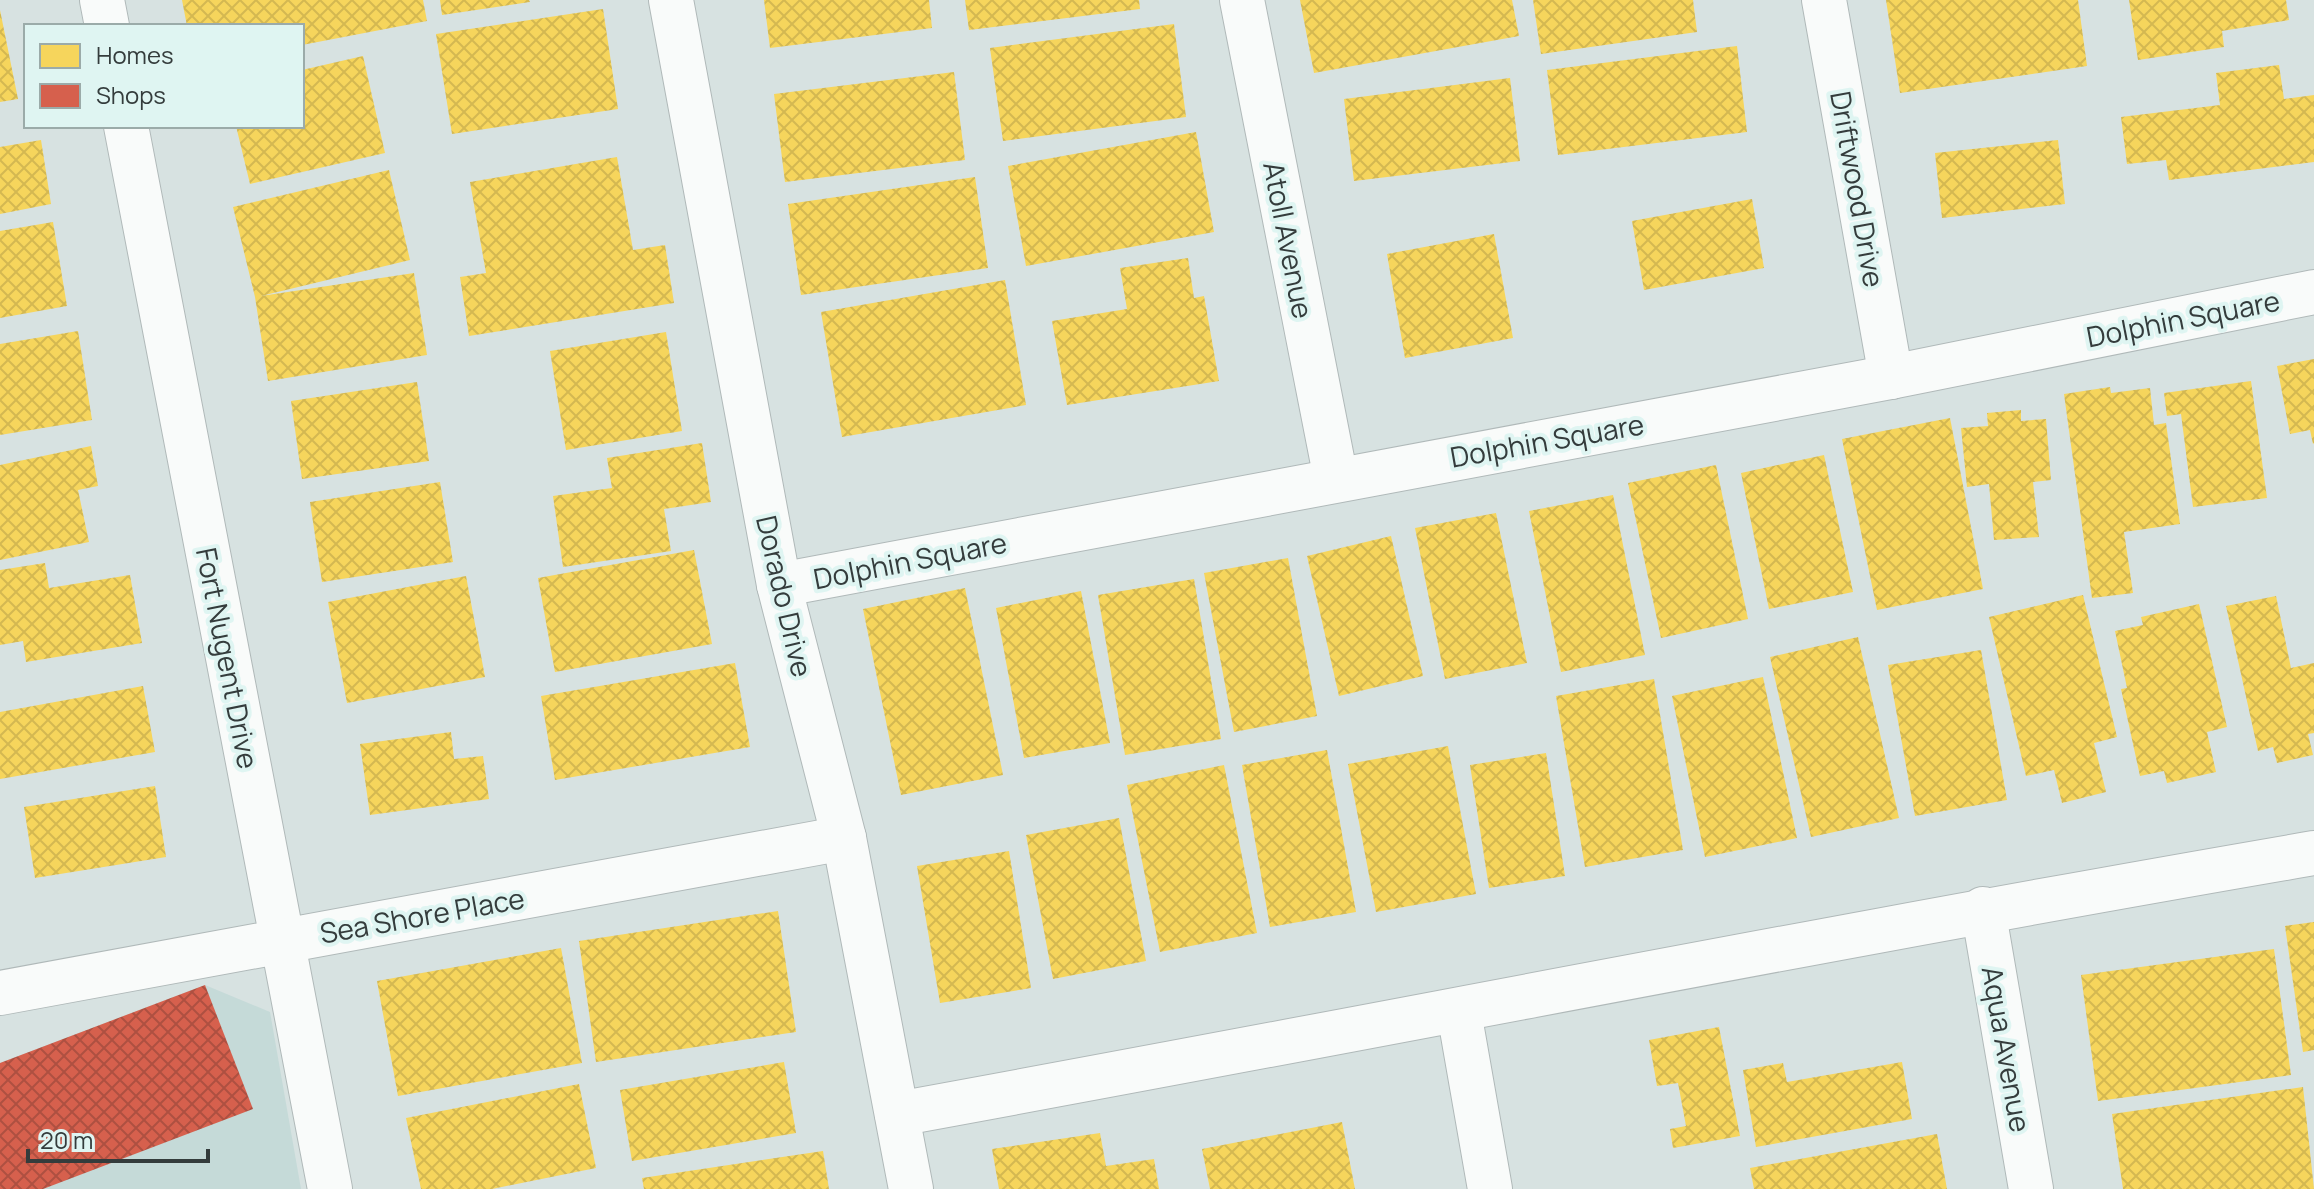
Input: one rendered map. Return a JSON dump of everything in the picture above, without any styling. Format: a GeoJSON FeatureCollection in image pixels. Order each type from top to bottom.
{"type":"FeatureCollection","features":[{"type":"Feature","properties":{"kind":"street"},"geometry":{"type":"LineString","coordinates":[[102,0],[107,24]]}},
{"type":"Feature","properties":{"kind":"street","name":"Dorado Drive"},"geometry":{"type":"LineString","coordinates":[[671,0],[779,585],[844,838],[911,1189]]}},
{"type":"Feature","properties":{"kind":"street","name":"Atoll Avenue"},"geometry":{"type":"LineString","coordinates":[[1242,0],[1336,479]]}},
{"type":"Feature","properties":{"kind":"street","name":"Driftwood Drive"},"geometry":{"type":"LineString","coordinates":[[1824,0],[1891,377]]}},
{"type":"Feature","properties":{"kind":"street","name":"Fort Nugent Drive"},"geometry":{"type":"LineString","coordinates":[[126,128],[330,1189]]}},
{"type":"Feature","properties":{"kind":"street","name":"Dolphin Square"},"geometry":{"type":"LineString","coordinates":[[779,585],[1891,377],[2314,292]]}},
{"type":"Feature","properties":{"kind":"street","name":"Sea Shore Place"},"geometry":{"type":"LineString","coordinates":[[0,993],[844,838]]}},
{"type":"Feature","properties":{"kind":"street"},"geometry":{"type":"LineString","coordinates":[[897,1114],[1459,1012],[1983,909],[2314,853]]}},
{"type":"Feature","properties":{"kind":"street","name":"Aqua Avenue"},"geometry":{"type":"LineString","coordinates":[[1983,909],[2031,1189]]}},
{"type":"Feature","properties":{"kind":"street"},"geometry":{"type":"LineString","coordinates":[[1459,1012],[1490,1189]]}},
{"type":"Feature","properties":{"kind":"shaded area"},"geometry":{"type":"Polygon","coordinates":[[[205,985],[270,1012],[301,1189],[0,1189],[0,1063],[205,985]]]}},
{"type":"Feature","properties":{"kind":"building: Homes"},"geometry":{"type":"Polygon","coordinates":[[[182,0],[423,0],[427,21],[304,45],[304,24],[187,24],[182,0]]]}},
{"type":"Feature","properties":{"kind":"building: Homes"},"geometry":{"type":"Polygon","coordinates":[[[440,0],[529,0],[530,2],[442,15],[440,0]]]}},
{"type":"Feature","properties":{"kind":"building: Homes"},"geometry":{"type":"Polygon","coordinates":[[[764,0],[929,0],[932,28],[770,48],[764,0]]]}},
{"type":"Feature","properties":{"kind":"building: Homes"},"geometry":{"type":"Polygon","coordinates":[[[965,0],[1139,0],[1140,9],[969,30],[965,0]]]}},
{"type":"Feature","properties":{"kind":"building: Homes"},"geometry":{"type":"Polygon","coordinates":[[[1300,0],[1512,0],[1519,36],[1314,73],[1300,0]]]}},
{"type":"Feature","properties":{"kind":"building: Homes"},"geometry":{"type":"Polygon","coordinates":[[[1533,0],[1693,0],[1697,32],[1541,54],[1533,0]]]}},
{"type":"Feature","properties":{"kind":"building: Homes"},"geometry":{"type":"Polygon","coordinates":[[[1886,0],[2078,0],[2087,66],[1900,93],[1886,0]]]}},
{"type":"Feature","properties":{"kind":"building: Homes"},"geometry":{"type":"Polygon","coordinates":[[[2129,0],[2286,0],[2289,20],[2222,31],[2224,47],[2138,60],[2129,0]]]}},
{"type":"Feature","properties":{"kind":"building: Homes"},"geometry":{"type":"Polygon","coordinates":[[[603,9],[618,109],[452,134],[436,34],[603,9]]]}},
{"type":"Feature","properties":{"kind":"building: Homes"},"geometry":{"type":"Polygon","coordinates":[[[0,10],[18,99],[0,102],[0,10]]]}},
{"type":"Feature","properties":{"kind":"building: Homes"},"geometry":{"type":"Polygon","coordinates":[[[1174,24],[1186,117],[1003,141],[990,48],[1174,24]]]}},
{"type":"Feature","properties":{"kind":"building: Homes"},"geometry":{"type":"Polygon","coordinates":[[[1737,46],[1747,132],[1558,155],[1547,70],[1737,46]]]}},
{"type":"Feature","properties":{"kind":"building: Homes"},"geometry":{"type":"Polygon","coordinates":[[[363,56],[385,153],[250,184],[236,128],[304,128],[304,70],[363,56]]]}},
{"type":"Feature","properties":{"kind":"building: Homes"},"geometry":{"type":"Polygon","coordinates":[[[2279,65],[2284,99],[2314,95],[2314,162],[2169,180],[2166,160],[2127,164],[2121,117],[2220,105],[2216,73],[2279,65]]]}},
{"type":"Feature","properties":{"kind":"building: Homes"},"geometry":{"type":"Polygon","coordinates":[[[954,72],[965,160],[785,182],[774,94],[954,72]]]}},
{"type":"Feature","properties":{"kind":"building: Homes"},"geometry":{"type":"Polygon","coordinates":[[[1510,78],[1520,161],[1354,181],[1344,99],[1510,78]]]}},
{"type":"Feature","properties":{"kind":"building: Homes"},"geometry":{"type":"Polygon","coordinates":[[[1196,132],[1214,232],[1026,266],[1008,166],[1196,132]]]}},
{"type":"Feature","properties":{"kind":"building: Homes"},"geometry":{"type":"Polygon","coordinates":[[[41,140],[51,204],[0,214],[0,147],[41,140]]]}},
{"type":"Feature","properties":{"kind":"building: Homes"},"geometry":{"type":"Polygon","coordinates":[[[2058,140],[2065,204],[1942,218],[1935,153],[2058,140]]]}},
{"type":"Feature","properties":{"kind":"building: Homes"},"geometry":{"type":"Polygon","coordinates":[[[617,157],[633,250],[665,245],[674,303],[469,336],[460,277],[486,273],[470,182],[617,157]]]}},
{"type":"Feature","properties":{"kind":"building: Homes"},"geometry":{"type":"Polygon","coordinates":[[[389,170],[410,260],[261,296],[414,273],[427,355],[268,381],[255,297],[233,207],[389,170]]]}},
{"type":"Feature","properties":{"kind":"building: Homes"},"geometry":{"type":"Polygon","coordinates":[[[975,177],[988,268],[801,295],[788,204],[975,177]]]}},
{"type":"Feature","properties":{"kind":"building: Homes"},"geometry":{"type":"Polygon","coordinates":[[[1752,199],[1764,268],[1644,290],[1632,221],[1752,199]]]}},
{"type":"Feature","properties":{"kind":"building: Homes"},"geometry":{"type":"Polygon","coordinates":[[[53,222],[67,306],[0,318],[0,231],[53,222]]]}},
{"type":"Feature","properties":{"kind":"building: Homes"},"geometry":{"type":"Polygon","coordinates":[[[1494,234],[1513,338],[1405,358],[1387,254],[1494,234]]]}},
{"type":"Feature","properties":{"kind":"building: Homes"},"geometry":{"type":"Polygon","coordinates":[[[1188,258],[1194,298],[1204,296],[1219,381],[1067,405],[1052,321],[1127,309],[1120,268],[1188,258]]]}},
{"type":"Feature","properties":{"kind":"building: Homes"},"geometry":{"type":"Polygon","coordinates":[[[1005,280],[1026,405],[842,437],[821,312],[1005,280]]]}},
{"type":"Feature","properties":{"kind":"building: Homes"},"geometry":{"type":"Polygon","coordinates":[[[78,331],[92,420],[0,435],[0,344],[78,331]]]}},
{"type":"Feature","properties":{"kind":"building: Homes"},"geometry":{"type":"Polygon","coordinates":[[[666,332],[682,431],[566,450],[550,351],[666,332]]]}},
{"type":"Feature","properties":{"kind":"building: Homes"},"geometry":{"type":"Polygon","coordinates":[[[2314,359],[2313,444],[2310,430],[2290,434],[2277,366],[2314,359]]]}},
{"type":"Feature","properties":{"kind":"building: Homes"},"geometry":{"type":"Polygon","coordinates":[[[2251,381],[2267,498],[2193,507],[2181,414],[2167,416],[2164,393],[2251,381]]]}},
{"type":"Feature","properties":{"kind":"building: Homes"},"geometry":{"type":"Polygon","coordinates":[[[417,382],[429,461],[302,479],[291,401],[417,382]]]}},
{"type":"Feature","properties":{"kind":"building: Homes"},"geometry":{"type":"Polygon","coordinates":[[[2110,387],[2111,393],[2150,388],[2154,425],[2166,423],[2180,524],[2124,532],[2133,593],[2092,598],[2064,394],[2110,387]]]}},
{"type":"Feature","properties":{"kind":"building: Homes"},"geometry":{"type":"Polygon","coordinates":[[[2021,410],[2021,421],[2046,419],[2051,480],[2033,482],[2039,537],[1994,540],[1989,484],[1967,487],[1961,428],[1988,426],[1987,413],[2021,410]]]}},
{"type":"Feature","properties":{"kind":"building: Homes"},"geometry":{"type":"Polygon","coordinates":[[[1950,418],[1983,589],[1877,610],[1842,439],[1950,418]]]}},
{"type":"Feature","properties":{"kind":"building: Homes"},"geometry":{"type":"Polygon","coordinates":[[[702,443],[711,502],[664,509],[671,551],[563,567],[553,496],[612,488],[607,458],[702,443]]]}},
{"type":"Feature","properties":{"kind":"building: Homes"},"geometry":{"type":"Polygon","coordinates":[[[91,446],[98,486],[78,490],[89,542],[0,560],[0,465],[91,446]]]}},
{"type":"Feature","properties":{"kind":"building: Homes"},"geometry":{"type":"Polygon","coordinates":[[[1824,455],[1853,592],[1769,609],[1741,473],[1824,455]]]}},
{"type":"Feature","properties":{"kind":"building: Homes"},"geometry":{"type":"Polygon","coordinates":[[[1716,465],[1748,619],[1661,638],[1628,483],[1716,465]]]}},
{"type":"Feature","properties":{"kind":"building: Homes"},"geometry":{"type":"Polygon","coordinates":[[[440,482],[453,562],[322,582],[310,502],[440,482]]]}},
{"type":"Feature","properties":{"kind":"building: Homes"},"geometry":{"type":"Polygon","coordinates":[[[1613,495],[1645,655],[1561,672],[1529,511],[1613,495]]]}},
{"type":"Feature","properties":{"kind":"building: Homes"},"geometry":{"type":"Polygon","coordinates":[[[1496,513],[1527,663],[1445,679],[1415,528],[1496,513]]]}},
{"type":"Feature","properties":{"kind":"building: Homes"},"geometry":{"type":"Polygon","coordinates":[[[1391,536],[1423,676],[1339,696],[1307,556],[1391,536]]]}},
{"type":"Feature","properties":{"kind":"building: Homes"},"geometry":{"type":"Polygon","coordinates":[[[694,550],[712,644],[555,672],[538,578],[694,550]]]}},
{"type":"Feature","properties":{"kind":"building: Homes"},"geometry":{"type":"Polygon","coordinates":[[[1288,558],[1317,716],[1234,732],[1204,573],[1288,558]]]}},
{"type":"Feature","properties":{"kind":"building: Homes"},"geometry":{"type":"Polygon","coordinates":[[[45,563],[49,588],[130,575],[142,643],[26,662],[23,641],[0,645],[0,570],[45,563]]]}},
{"type":"Feature","properties":{"kind":"building: Homes"},"geometry":{"type":"Polygon","coordinates":[[[466,576],[485,677],[347,703],[328,602],[466,576]]]}},
{"type":"Feature","properties":{"kind":"building: Homes"},"geometry":{"type":"Polygon","coordinates":[[[1194,579],[1221,739],[1125,755],[1098,595],[1194,579]]]}},
{"type":"Feature","properties":{"kind":"building: Homes"},"geometry":{"type":"Polygon","coordinates":[[[965,588],[1003,775],[901,795],[863,609],[965,588]]]}},
{"type":"Feature","properties":{"kind":"building: Homes"},"geometry":{"type":"Polygon","coordinates":[[[1081,591],[1110,743],[1024,758],[996,608],[1081,591]]]}},
{"type":"Feature","properties":{"kind":"building: Homes"},"geometry":{"type":"Polygon","coordinates":[[[2083,595],[2117,737],[2094,743],[2106,792],[2062,803],[2054,770],[2026,776],[1989,617],[2083,595]]]}},
{"type":"Feature","properties":{"kind":"building: Homes"},"geometry":{"type":"Polygon","coordinates":[[[2276,596],[2291,668],[2314,663],[2314,733],[2308,734],[2313,755],[2277,763],[2273,747],[2258,751],[2226,606],[2276,596]]]}},
{"type":"Feature","properties":{"kind":"building: Homes"},"geometry":{"type":"Polygon","coordinates":[[[2199,604],[2227,727],[2207,732],[2216,772],[2167,783],[2164,771],[2140,776],[2121,689],[2127,688],[2115,631],[2143,625],[2141,617],[2199,604]]]}},
{"type":"Feature","properties":{"kind":"building: Homes"},"geometry":{"type":"Polygon","coordinates":[[[1858,637],[1899,818],[1811,837],[1770,657],[1858,637]]]}},
{"type":"Feature","properties":{"kind":"building: Homes"},"geometry":{"type":"Polygon","coordinates":[[[1981,650],[2007,800],[1915,816],[1888,665],[1981,650]]]}},
{"type":"Feature","properties":{"kind":"building: Homes"},"geometry":{"type":"Polygon","coordinates":[[[735,663],[750,747],[555,780],[541,696],[735,663]]]}},
{"type":"Feature","properties":{"kind":"building: Homes"},"geometry":{"type":"Polygon","coordinates":[[[1763,677],[1797,838],[1705,857],[1672,696],[1763,677]]]}},
{"type":"Feature","properties":{"kind":"building: Homes"},"geometry":{"type":"Polygon","coordinates":[[[1654,679],[1683,850],[1585,867],[1556,696],[1654,679]]]}},
{"type":"Feature","properties":{"kind":"building: Homes"},"geometry":{"type":"Polygon","coordinates":[[[143,686],[155,752],[0,779],[0,712],[143,686]]]}},
{"type":"Feature","properties":{"kind":"building: Homes"},"geometry":{"type":"Polygon","coordinates":[[[451,732],[454,759],[483,756],[489,799],[370,815],[360,744],[451,732]]]}},
{"type":"Feature","properties":{"kind":"building: Homes"},"geometry":{"type":"Polygon","coordinates":[[[1448,746],[1476,894],[1376,912],[1348,764],[1448,746]]]}},
{"type":"Feature","properties":{"kind":"building: Homes"},"geometry":{"type":"Polygon","coordinates":[[[1327,750],[1356,912],[1270,927],[1242,765],[1327,750]]]}},
{"type":"Feature","properties":{"kind":"building: Homes"},"geometry":{"type":"Polygon","coordinates":[[[1546,753],[1565,876],[1489,888],[1470,765],[1546,753]]]}},
{"type":"Feature","properties":{"kind":"building: Homes"},"geometry":{"type":"Polygon","coordinates":[[[1224,765],[1257,933],[1160,952],[1127,785],[1224,765]]]}},
{"type":"Feature","properties":{"kind":"building: Homes"},"geometry":{"type":"Polygon","coordinates":[[[155,786],[166,857],[35,878],[24,807],[155,786]]]}},
{"type":"Feature","properties":{"kind":"building: Homes"},"geometry":{"type":"Polygon","coordinates":[[[1119,818],[1146,961],[1053,979],[1026,835],[1119,818]]]}},
{"type":"Feature","properties":{"kind":"building: Homes"},"geometry":{"type":"Polygon","coordinates":[[[1009,851],[1031,988],[940,1003],[917,866],[1009,851]]]}},
{"type":"Feature","properties":{"kind":"building: Homes"},"geometry":{"type":"Polygon","coordinates":[[[778,911],[796,1032],[596,1062],[579,941],[778,911]]]}},
{"type":"Feature","properties":{"kind":"building: Homes"},"geometry":{"type":"Polygon","coordinates":[[[2314,922],[2314,1050],[2303,1052],[2285,926],[2314,922]]]}},
{"type":"Feature","properties":{"kind":"building: Homes"},"geometry":{"type":"Polygon","coordinates":[[[561,948],[582,1063],[398,1096],[377,981],[561,948]]]}},
{"type":"Feature","properties":{"kind":"building: Homes"},"geometry":{"type":"Polygon","coordinates":[[[2274,949],[2291,1075],[2098,1101],[2081,975],[2274,949]]]}},
{"type":"Feature","properties":{"kind":"building: Homes"},"geometry":{"type":"Polygon","coordinates":[[[1719,1027],[1740,1136],[1673,1148],[1670,1129],[1686,1126],[1678,1083],[1657,1086],[1649,1040],[1719,1027]]]}},
{"type":"Feature","properties":{"kind":"building: Homes"},"geometry":{"type":"Polygon","coordinates":[[[784,1062],[796,1133],[632,1161],[620,1090],[784,1062]]]}},
{"type":"Feature","properties":{"kind":"building: Homes"},"geometry":{"type":"Polygon","coordinates":[[[1902,1062],[1912,1119],[1756,1147],[1743,1070],[1783,1063],[1787,1082],[1902,1062]]]}},
{"type":"Feature","properties":{"kind":"building: Homes"},"geometry":{"type":"Polygon","coordinates":[[[579,1084],[596,1168],[492,1189],[421,1189],[406,1118],[579,1084]]]}},
{"type":"Feature","properties":{"kind":"building: Homes"},"geometry":{"type":"Polygon","coordinates":[[[2303,1087],[2314,1189],[2123,1189],[2112,1114],[2303,1087]]]}},
{"type":"Feature","properties":{"kind":"building: Homes"},"geometry":{"type":"Polygon","coordinates":[[[1342,1122],[1355,1189],[1210,1189],[1202,1149],[1342,1122]]]}},
{"type":"Feature","properties":{"kind":"building: Homes"},"geometry":{"type":"Polygon","coordinates":[[[1100,1133],[1106,1166],[1154,1159],[1159,1189],[999,1189],[992,1149],[1100,1133]]]}},
{"type":"Feature","properties":{"kind":"building: Homes"},"geometry":{"type":"Polygon","coordinates":[[[1937,1134],[1947,1189],[1754,1189],[1750,1168],[1937,1134]]]}},
{"type":"Feature","properties":{"kind":"building: Homes"},"geometry":{"type":"Polygon","coordinates":[[[823,1151],[829,1189],[644,1189],[642,1178],[823,1151]]]}},
{"type":"Feature","properties":{"kind":"building: Shops"},"geometry":{"type":"Polygon","coordinates":[[[205,985],[253,1109],[43,1189],[0,1189],[0,1063],[205,985]]]}}]}
